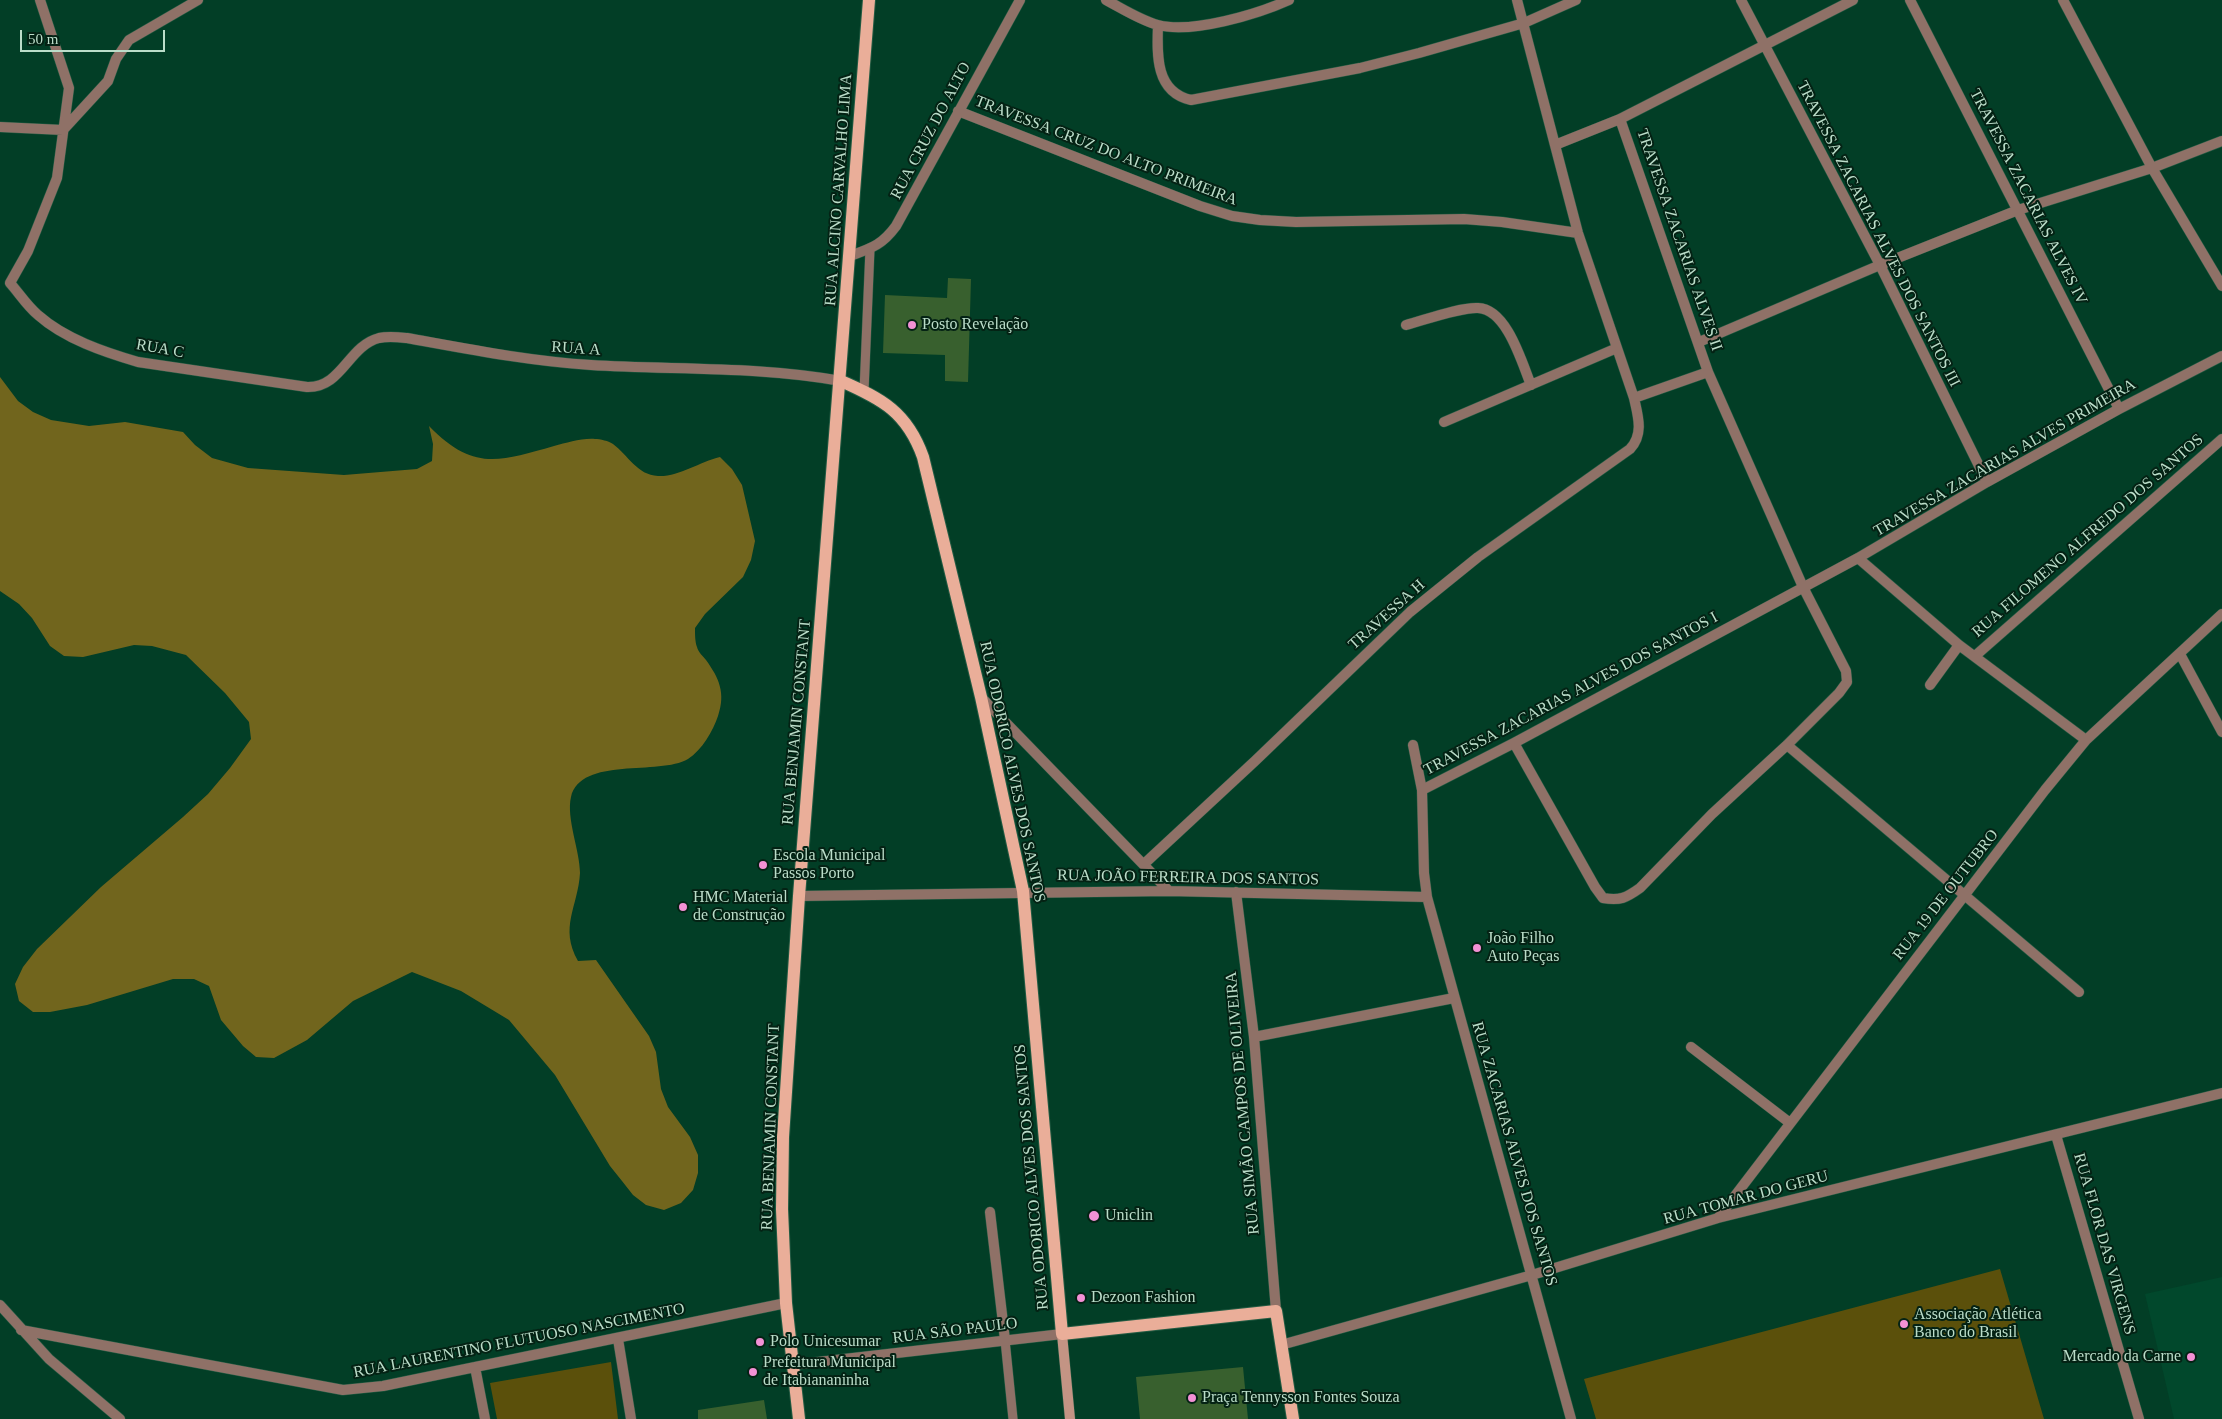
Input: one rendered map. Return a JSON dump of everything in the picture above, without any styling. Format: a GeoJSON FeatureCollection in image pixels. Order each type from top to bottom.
{"type":"FeatureCollection","features":[{"type":"Feature","properties":{"kind":"main road","name":"RUA ALCINO CARVALHO LIMA"},"geometry":{"type":"LineString","coordinates":[[840,381],[869,0]]}},
{"type":"Feature","properties":{"kind":"main road","name":"RUA ODORICO ALVES DOS SANTOS"},"geometry":{"type":"LineString","coordinates":[[840,381],[864,391],[893,409],[905,421],[916,437],[981,697],[1023,891],[1062,1334]]}},
{"type":"Feature","properties":{"kind":"main road","name":"RUA BENJAMIN CONSTANT"},"geometry":{"type":"LineString","coordinates":[[799,1419],[786,1303],[782,1209],[784,1137],[799,896],[840,381]]}},
{"type":"Feature","properties":{"kind":"main road"},"geometry":{"type":"LineString","coordinates":[[1070,1419],[1062,1334],[1276,1311],[1293,1419]]}},
{"type":"Feature","properties":{"kind":"street"},"geometry":{"type":"LineString","coordinates":[[5,283],[28,251],[57,178],[69,88],[40,0]]}},
{"type":"Feature","properties":{"kind":"street"},"geometry":{"type":"LineString","coordinates":[[63,130],[108,81],[116,59],[129,40],[198,0]]}},
{"type":"Feature","properties":{"kind":"street","name":"RUA CRUZ DO ALTO"},"geometry":{"type":"LineString","coordinates":[[850,256],[870,249],[887,238],[896,226],[1020,0]]}},
{"type":"Feature","properties":{"kind":"street"},"geometry":{"type":"LineString","coordinates":[[1106,0],[1158,25],[1186,26],[1251,14],[1286,1]]}},
{"type":"Feature","properties":{"kind":"street"},"geometry":{"type":"LineString","coordinates":[[1517,0],[1578,233],[1634,398],[1708,372]]}},
{"type":"Feature","properties":{"kind":"street"},"geometry":{"type":"LineString","coordinates":[[1158,25],[1157,53],[1162,76],[1174,93],[1191,100],[1360,68],[1524,23],[1576,0]]}},
{"type":"Feature","properties":{"kind":"street","name":"TRAVESSA ZACARIAS ALVES DOS SANTOS III"},"geometry":{"type":"LineString","coordinates":[[1741,0],[1880,265],[1987,482]]}},
{"type":"Feature","properties":{"kind":"street"},"geometry":{"type":"LineString","coordinates":[[1555,145],[1620,119],[1853,0]]}},
{"type":"Feature","properties":{"kind":"street","name":"TRAVESSA ZACARIAS ALVES IV"},"geometry":{"type":"LineString","coordinates":[[1910,0],[2119,408]]}},
{"type":"Feature","properties":{"kind":"street"},"geometry":{"type":"LineString","coordinates":[[2063,0],[2152,168],[2222,286]]}},
{"type":"Feature","properties":{"kind":"street","name":"TRAVESSA CRUZ DO ALTO PRIMEIRA"},"geometry":{"type":"LineString","coordinates":[[958,111],[1200,206],[1232,216],[1296,222],[1464,219],[1578,233]]}},
{"type":"Feature","properties":{"kind":"street","name":"TRAVESSA ZACARIAS ALVES II"},"geometry":{"type":"LineString","coordinates":[[1620,119],[1708,372],[1803,587],[1848,677],[1844,687],[1787,745]]}},
{"type":"Feature","properties":{"kind":"street"},"geometry":{"type":"LineString","coordinates":[[0,127],[63,130]]}},
{"type":"Feature","properties":{"kind":"street"},"geometry":{"type":"LineString","coordinates":[[1699,342],[1880,265],[2018,210],[2152,168],[2222,141]]}},
{"type":"Feature","properties":{"kind":"street"},"geometry":{"type":"LineString","coordinates":[[2204,148],[2222,151]]}},
{"type":"Feature","properties":{"kind":"street","name":"RUA C"},"geometry":{"type":"LineString","coordinates":[[5,283],[36,314],[55,329],[124,358],[138,362],[307,387],[318,386],[328,382]]}},
{"type":"Feature","properties":{"kind":"street"},"geometry":{"type":"LineString","coordinates":[[1406,325],[1467,310],[1479,308],[1489,310],[1499,317],[1506,327],[1531,385]]}},
{"type":"Feature","properties":{"kind":"street","name":"RUA A"},"geometry":{"type":"LineString","coordinates":[[328,382],[337,376],[359,350],[370,342],[390,337],[406,338],[508,357],[550,362],[793,374],[840,381]]}},
{"type":"Feature","properties":{"kind":"street"},"geometry":{"type":"LineString","coordinates":[[1444,422],[1617,348]]}},
{"type":"Feature","properties":{"kind":"street","name":"TRAVESSA ZACARIAS ALVES PRIMEIRA"},"geometry":{"type":"LineString","coordinates":[[1803,587],[1858,558],[1987,482],[2119,408],[2222,356]]}},
{"type":"Feature","properties":{"kind":"street","name":"TRAVESSA H"},"geometry":{"type":"LineString","coordinates":[[1144,864],[1255,761],[1410,612],[1478,557],[1630,449],[1639,435],[1634,398]]}},
{"type":"Feature","properties":{"kind":"street","name":"RUA FILOMENO ALFREDO DOS SANTOS"},"geometry":{"type":"LineString","coordinates":[[1975,656],[2222,439]]}},
{"type":"Feature","properties":{"kind":"street"},"geometry":{"type":"LineString","coordinates":[[1858,558],[1960,645],[2086,740]]}},
{"type":"Feature","properties":{"kind":"street","name":"TRAVESSA ZACARIAS ALVES DOS SANTOS I"},"geometry":{"type":"LineString","coordinates":[[1427,897],[1424,874],[1422,790],[1514,743],[1803,587]]}},
{"type":"Feature","properties":{"kind":"street","name":"RUA 19 DE OUTUBRO"},"geometry":{"type":"LineString","coordinates":[[1718,1218],[2086,740],[2222,614]]}},
{"type":"Feature","properties":{"kind":"street"},"geometry":{"type":"LineString","coordinates":[[1930,684],[1960,645]]}},
{"type":"Feature","properties":{"kind":"street"},"geometry":{"type":"LineString","coordinates":[[2180,654],[2222,732]]}},
{"type":"Feature","properties":{"kind":"street"},"geometry":{"type":"LineString","coordinates":[[981,697],[1170,891]]}},
{"type":"Feature","properties":{"kind":"street"},"geometry":{"type":"LineString","coordinates":[[1514,743],[1595,887],[1603,898],[1617,900],[1640,888],[1712,814],[1787,745],[2078,992]]}},
{"type":"Feature","properties":{"kind":"street"},"geometry":{"type":"LineString","coordinates":[[1413,745],[1422,790]]}},
{"type":"Feature","properties":{"kind":"street","name":"RUA JOÃO FERREIRA DOS SANTOS"},"geometry":{"type":"LineString","coordinates":[[799,896],[1023,891],[1170,891],[1427,897]]}},
{"type":"Feature","properties":{"kind":"street","name":"RUA SIMÃO CAMPOS DE OLIVEIRA"},"geometry":{"type":"LineString","coordinates":[[1236,892],[1254,1037],[1276,1311]]}},
{"type":"Feature","properties":{"kind":"street","name":"RUA ZACARIAS ALVES DOS SANTOS"},"geometry":{"type":"LineString","coordinates":[[1427,897],[1571,1419]]}},
{"type":"Feature","properties":{"kind":"street"},"geometry":{"type":"LineString","coordinates":[[1254,1037],[1454,998]]}},
{"type":"Feature","properties":{"kind":"street"},"geometry":{"type":"LineString","coordinates":[[1691,1047],[1790,1124]]}},
{"type":"Feature","properties":{"kind":"street","name":"RUA TOMAR DO GERU"},"geometry":{"type":"LineString","coordinates":[[1281,1345],[1532,1275],[1718,1218],[2222,1093]]}},
{"type":"Feature","properties":{"kind":"street","name":"RUA FLOR DAS VIRGENS"},"geometry":{"type":"LineString","coordinates":[[2056,1135],[2139,1419]]}},
{"type":"Feature","properties":{"kind":"street"},"geometry":{"type":"LineString","coordinates":[[990,1212],[1005,1340]]}},
{"type":"Feature","properties":{"kind":"street","name":"RUA LAURENTINO FLUTUOSO NASCIMENTO"},"geometry":{"type":"LineString","coordinates":[[21,1330],[343,1390],[383,1386],[786,1303]]}},
{"type":"Feature","properties":{"kind":"street"},"geometry":{"type":"LineString","coordinates":[[0,1305],[21,1330],[68,1377],[120,1419]]}},
{"type":"Feature","properties":{"kind":"street","name":"RUA SÃO PAULO"},"geometry":{"type":"LineString","coordinates":[[792,1365],[1062,1334]]}},
{"type":"Feature","properties":{"kind":"street"},"geometry":{"type":"LineString","coordinates":[[618,1339],[631,1419]]}},
{"type":"Feature","properties":{"kind":"street"},"geometry":{"type":"LineString","coordinates":[[475,1367],[485,1419]]}},
{"type":"Feature","properties":{"kind":"lane"},"geometry":{"type":"LineString","coordinates":[[864,391],[870,249]]}},
{"type":"Feature","properties":{"kind":"lane"},"geometry":{"type":"LineString","coordinates":[[1005,1340],[1013,1419]]}},
{"type":"Feature","properties":{"kind":"shaded area"},"geometry":{"type":"Polygon","coordinates":[[[0,377],[18,401],[33,412],[51,420],[89,426],[125,422],[183,432],[195,445],[212,458],[248,468],[344,475],[417,469],[432,461],[433,444],[429,426],[459,450],[487,459],[501,459],[574,441],[595,439],[613,444],[633,464],[651,475],[666,476],[674,474],[720,457],[732,469],[742,485],[755,541],[751,560],[743,577],[705,614],[695,628],[695,640],[699,652],[706,660],[720,686],[720,708],[713,728],[702,745],[688,759],[675,764],[605,771],[589,776],[578,784],[571,797],[570,805],[580,873],[570,927],[573,949],[578,961],[596,960],[649,1036],[656,1052],[661,1089],[668,1107],[690,1137],[698,1155],[698,1173],[693,1190],[681,1203],[664,1210],[646,1205],[633,1195],[610,1166],[555,1075],[509,1020],[461,991],[412,972],[353,1001],[307,1040],[274,1058],[256,1057],[243,1046],[221,1020],[209,986],[194,979],[173,979],[87,1005],[50,1012],[33,1012],[19,1001],[15,984],[23,967],[37,949],[101,887],[208,794],[251,739],[249,722],[225,693],[186,655],[152,646],[134,645],[83,657],[64,656],[50,646],[32,618],[19,604],[0,591],[0,377]]]}},
{"type":"Feature","properties":{"kind":"shaded area","name":"Associação Atlética Banco do Brasil"},"geometry":{"type":"Polygon","coordinates":[[[2000,1269],[2044,1419],[1596,1419],[1584,1379],[2000,1269]]]}},
{"type":"Feature","properties":{"kind":"shaded area","name":"Mercado da Carne"},"geometry":{"type":"Polygon","coordinates":[[[2222,1277],[2222,1419],[2174,1419],[2145,1294],[2222,1277]]]}},
{"type":"Feature","properties":{"kind":"shaded area"},"geometry":{"type":"Polygon","coordinates":[[[611,1362],[618,1419],[497,1419],[490,1383],[611,1362]]]}},
{"type":"Feature","properties":{"kind":"building"},"geometry":{"type":"Polygon","coordinates":[[[948,278],[971,279],[968,382],[945,381],[945,355],[883,353],[885,295],[947,298],[948,278]]]}},
{"type":"Feature","properties":{"kind":"building","name":"Praça Tennysson Fontes Souza"},"geometry":{"type":"Polygon","coordinates":[[[1243,1367],[1248,1419],[1140,1419],[1136,1377],[1243,1367]]]}},
{"type":"Feature","properties":{"kind":"building"},"geometry":{"type":"Polygon","coordinates":[[[764,1400],[767,1419],[698,1419],[698,1410],[764,1400]]]}},
{"type":"Feature","properties":{"kind":"place","name":"Posto Revelação"},"geometry":{"type":"Point","coordinates":[912,325]}},
{"type":"Feature","properties":{"kind":"place","name":"Escola Municipal Passos Porto"},"geometry":{"type":"Point","coordinates":[763,865]}},
{"type":"Feature","properties":{"kind":"place","name":"HMC Material de Construção"},"geometry":{"type":"Point","coordinates":[683,907]}},
{"type":"Feature","properties":{"kind":"place","name":"João Filho Auto Peças"},"geometry":{"type":"Point","coordinates":[1477,948]}},
{"type":"Feature","properties":{"kind":"place","name":"Uniclin"},"geometry":{"type":"Point","coordinates":[1094,1216]}},
{"type":"Feature","properties":{"kind":"place","name":"Dezoon Fashion"},"geometry":{"type":"Point","coordinates":[1081,1298]}},
{"type":"Feature","properties":{"kind":"place","name":"Associação Atlética Banco do Brasil"},"geometry":{"type":"Point","coordinates":[1904,1324]}},
{"type":"Feature","properties":{"kind":"place","name":"Polo Unicesumar"},"geometry":{"type":"Point","coordinates":[760,1342]}},
{"type":"Feature","properties":{"kind":"place","name":"Mercado da Carne"},"geometry":{"type":"Point","coordinates":[2191,1357]}},
{"type":"Feature","properties":{"kind":"place","name":"Prefeitura Municipal de Itabiananinha"},"geometry":{"type":"Point","coordinates":[753,1372]}},
{"type":"Feature","properties":{"kind":"place","name":"Praça Tennysson Fontes Souza"},"geometry":{"type":"Point","coordinates":[1192,1398]}}]}
